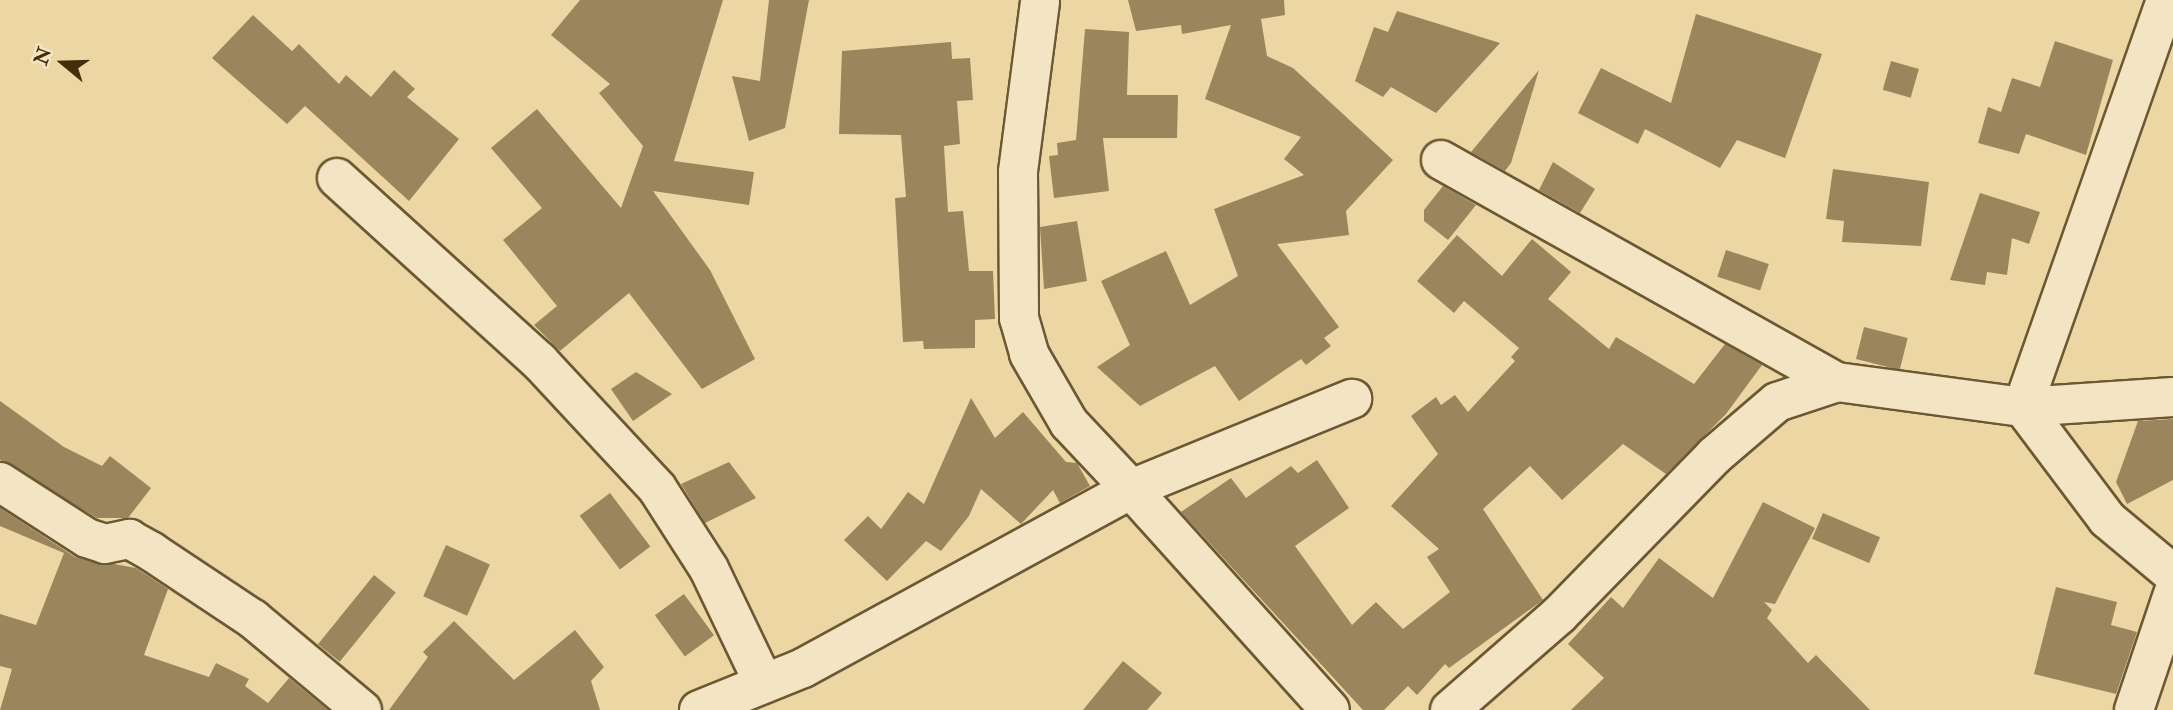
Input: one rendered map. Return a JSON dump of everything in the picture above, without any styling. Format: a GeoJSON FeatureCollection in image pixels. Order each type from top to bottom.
{"type":"FeatureCollection","features":[{"type":"Feature","properties":{"kind":"street"},"geometry":{"type":"LineString","coordinates":[[2023,407],[2159,63],[2166,0]]}},
{"type":"Feature","properties":{"kind":"street"},"geometry":{"type":"LineString","coordinates":[[1040,2],[1018,172],[1019,318],[1029,354],[1069,423],[1330,710]]}},
{"type":"Feature","properties":{"kind":"street"},"geometry":{"type":"LineString","coordinates":[[1441,160],[1837,382],[2023,407],[2173,397]]}},
{"type":"Feature","properties":{"kind":"street"},"geometry":{"type":"LineString","coordinates":[[338,178],[539,361],[657,488],[709,569],[764,684]]}},
{"type":"Feature","properties":{"kind":"street"},"geometry":{"type":"LineString","coordinates":[[1450,710],[1559,615],[1714,456],[1777,402],[1837,382]]}},
{"type":"Feature","properties":{"kind":"street"},"geometry":{"type":"LineString","coordinates":[[698,710],[764,684],[1131,489],[1352,399]]}},
{"type":"Feature","properties":{"kind":"street"},"geometry":{"type":"LineString","coordinates":[[2023,407],[2107,519],[2173,574]]}},
{"type":"Feature","properties":{"kind":"street"},"geometry":{"type":"LineString","coordinates":[[0,482],[87,538],[106,544],[129,539],[152,552],[253,619],[362,710]]}},
{"type":"Feature","properties":{"kind":"street"},"geometry":{"type":"LineString","coordinates":[[2134,710],[2173,594]]}},
{"type":"Feature","properties":{"kind":"building"},"geometry":{"type":"Polygon","coordinates":[[[580,0],[723,0],[674,161],[754,172],[749,205],[653,191],[710,270],[755,359],[702,389],[629,293],[560,351],[534,325],[557,306],[503,240],[542,208],[491,148],[537,109],[621,208],[643,146],[599,93],[610,84],[551,35],[580,0]]]}},
{"type":"Feature","properties":{"kind":"building"},"geometry":{"type":"Polygon","coordinates":[[[769,0],[809,0],[785,128],[749,141],[732,76],[760,81],[769,0]]]}},
{"type":"Feature","properties":{"kind":"building"},"geometry":{"type":"Polygon","coordinates":[[[1128,0],[1284,0],[1285,15],[1261,19],[1267,56],[1293,68],[1393,160],[1346,211],[1349,235],[1277,244],[1339,327],[1324,338],[1331,346],[1306,365],[1301,359],[1239,401],[1215,366],[1140,406],[1097,367],[1130,345],[1101,281],[1166,251],[1190,305],[1238,276],[1214,209],[1304,175],[1284,159],[1301,137],[1205,99],[1231,25],[1182,34],[1181,25],[1136,31],[1128,0]]]}},
{"type":"Feature","properties":{"kind":"building"},"geometry":{"type":"Polygon","coordinates":[[[1397,11],[1500,43],[1436,113],[1391,87],[1383,97],[1355,81],[1374,27],[1388,32],[1397,11]]]}},
{"type":"Feature","properties":{"kind":"building"},"geometry":{"type":"Polygon","coordinates":[[[1696,14],[1822,54],[1785,158],[1737,140],[1720,168],[1645,129],[1638,144],[1578,113],[1601,68],[1671,103],[1696,14]]]}},
{"type":"Feature","properties":{"kind":"building"},"geometry":{"type":"Polygon","coordinates":[[[253,15],[292,51],[299,44],[339,84],[346,75],[371,97],[394,70],[415,89],[407,97],[459,139],[409,201],[305,106],[287,124],[212,58],[253,15]]]}},
{"type":"Feature","properties":{"kind":"building"},"geometry":{"type":"Polygon","coordinates":[[[1085,29],[1129,32],[1127,95],[1178,95],[1177,138],[1103,138],[1109,191],[1054,198],[1049,156],[1058,155],[1057,143],[1076,140],[1085,29]]]}},
{"type":"Feature","properties":{"kind":"building"},"geometry":{"type":"Polygon","coordinates":[[[2055,41],[2113,60],[2086,155],[2026,134],[2019,154],[1978,143],[1988,107],[2001,112],[2012,78],[2040,87],[2055,41]]]}},
{"type":"Feature","properties":{"kind":"building"},"geometry":{"type":"Polygon","coordinates":[[[951,42],[952,59],[970,58],[973,100],[957,101],[960,144],[944,146],[948,212],[963,211],[969,271],[993,271],[995,319],[975,320],[975,348],[924,349],[923,341],[903,342],[895,198],[906,197],[901,135],[839,134],[842,51],[951,42]]]}},
{"type":"Feature","properties":{"kind":"building"},"geometry":{"type":"Polygon","coordinates":[[[1891,61],[1919,69],[1911,98],[1883,90],[1891,61]]]}},
{"type":"Feature","properties":{"kind":"building"},"geometry":{"type":"Polygon","coordinates":[[[1539,70],[1511,163],[1505,171],[1471,152],[1539,70]]]}},
{"type":"Feature","properties":{"kind":"building"},"geometry":{"type":"Polygon","coordinates":[[[1553,162],[1595,189],[1580,213],[1539,190],[1553,162]]]}},
{"type":"Feature","properties":{"kind":"building"},"geometry":{"type":"Polygon","coordinates":[[[1833,169],[1929,182],[1921,246],[1842,242],[1844,221],[1826,219],[1833,169]]]}},
{"type":"Feature","properties":{"kind":"building"},"geometry":{"type":"Polygon","coordinates":[[[1443,186],[1476,205],[1448,240],[1424,221],[1424,210],[1443,186]]]}},
{"type":"Feature","properties":{"kind":"building"},"geometry":{"type":"Polygon","coordinates":[[[1980,193],[2040,212],[2029,244],[2012,238],[2007,275],[1987,272],[1985,285],[1950,280],[1980,193]]]}},
{"type":"Feature","properties":{"kind":"building"},"geometry":{"type":"Polygon","coordinates":[[[1077,221],[1087,281],[1044,289],[1040,227],[1077,221]]]}},
{"type":"Feature","properties":{"kind":"building"},"geometry":{"type":"Polygon","coordinates":[[[1457,235],[1502,276],[1532,239],[1571,272],[1548,299],[1609,349],[1616,337],[1694,384],[1725,344],[1762,365],[1726,414],[1666,474],[1623,444],[1562,500],[1530,466],[1483,509],[1543,600],[1449,668],[1445,664],[1417,695],[1408,686],[1384,710],[1363,710],[1181,512],[1231,478],[1246,498],[1291,466],[1298,473],[1317,460],[1349,508],[1295,546],[1352,625],[1376,602],[1403,629],[1450,592],[1427,557],[1439,549],[1391,506],[1438,454],[1411,416],[1436,397],[1441,405],[1455,395],[1468,412],[1515,361],[1511,357],[1519,348],[1464,301],[1454,313],[1417,281],[1457,235]]]}},
{"type":"Feature","properties":{"kind":"building"},"geometry":{"type":"Polygon","coordinates":[[[1726,250],[1769,264],[1760,291],[1717,277],[1726,250]]]}},
{"type":"Feature","properties":{"kind":"building"},"geometry":{"type":"Polygon","coordinates":[[[1864,327],[1908,338],[1900,370],[1856,359],[1864,327]]]}},
{"type":"Feature","properties":{"kind":"building"},"geometry":{"type":"Polygon","coordinates":[[[636,372],[672,394],[633,421],[611,389],[636,372]]]}},
{"type":"Feature","properties":{"kind":"building"},"geometry":{"type":"Polygon","coordinates":[[[971,398],[995,438],[1023,412],[1066,462],[1077,463],[1090,486],[1060,503],[1053,490],[1021,524],[981,489],[969,516],[941,551],[926,541],[887,581],[844,540],[868,516],[881,529],[908,492],[924,504],[971,398]]]}},
{"type":"Feature","properties":{"kind":"building"},"geometry":{"type":"Polygon","coordinates":[[[0,401],[64,447],[102,466],[110,456],[151,488],[128,518],[97,518],[0,460],[0,401]]]}},
{"type":"Feature","properties":{"kind":"building"},"geometry":{"type":"Polygon","coordinates":[[[2173,419],[2173,480],[2127,504],[2116,482],[2138,421],[2173,419]]]}},
{"type":"Feature","properties":{"kind":"building"},"geometry":{"type":"Polygon","coordinates":[[[729,462],[756,498],[705,523],[681,484],[729,462]]]}},
{"type":"Feature","properties":{"kind":"building"},"geometry":{"type":"Polygon","coordinates":[[[610,493],[650,547],[620,569],[580,516],[610,493]]]}},
{"type":"Feature","properties":{"kind":"building"},"geometry":{"type":"Polygon","coordinates":[[[1763,502],[1815,528],[1775,604],[1764,602],[1772,610],[1767,618],[1808,663],[1816,655],[1870,710],[1571,710],[1604,678],[1568,644],[1611,597],[1623,608],[1659,558],[1713,598],[1763,502]]]}},
{"type":"Feature","properties":{"kind":"building"},"geometry":{"type":"Polygon","coordinates":[[[0,508],[75,557],[136,568],[168,589],[144,655],[209,677],[216,663],[249,679],[245,686],[268,703],[289,678],[328,710],[0,710],[12,669],[0,666],[0,614],[36,625],[64,553],[0,526],[0,508]]]}},
{"type":"Feature","properties":{"kind":"building"},"geometry":{"type":"Polygon","coordinates":[[[1823,513],[1880,537],[1869,563],[1812,539],[1823,513]]]}},
{"type":"Feature","properties":{"kind":"building"},"geometry":{"type":"Polygon","coordinates":[[[446,545],[490,565],[467,616],[423,596],[446,545]]]}},
{"type":"Feature","properties":{"kind":"building"},"geometry":{"type":"Polygon","coordinates":[[[374,575],[396,593],[340,662],[318,644],[374,575]]]}},
{"type":"Feature","properties":{"kind":"building"},"geometry":{"type":"Polygon","coordinates":[[[2056,587],[2117,602],[2111,625],[2137,632],[2116,694],[2034,674],[2056,587]]]}},
{"type":"Feature","properties":{"kind":"building"},"geometry":{"type":"Polygon","coordinates":[[[684,594],[714,635],[685,656],[655,615],[684,594]]]}},
{"type":"Feature","properties":{"kind":"building"},"geometry":{"type":"Polygon","coordinates":[[[454,621],[514,680],[575,630],[604,667],[591,681],[600,710],[389,710],[428,657],[423,652],[454,621]]]}},
{"type":"Feature","properties":{"kind":"building"},"geometry":{"type":"Polygon","coordinates":[[[1123,661],[1162,693],[1147,710],[1083,710],[1123,661]]]}}]}
